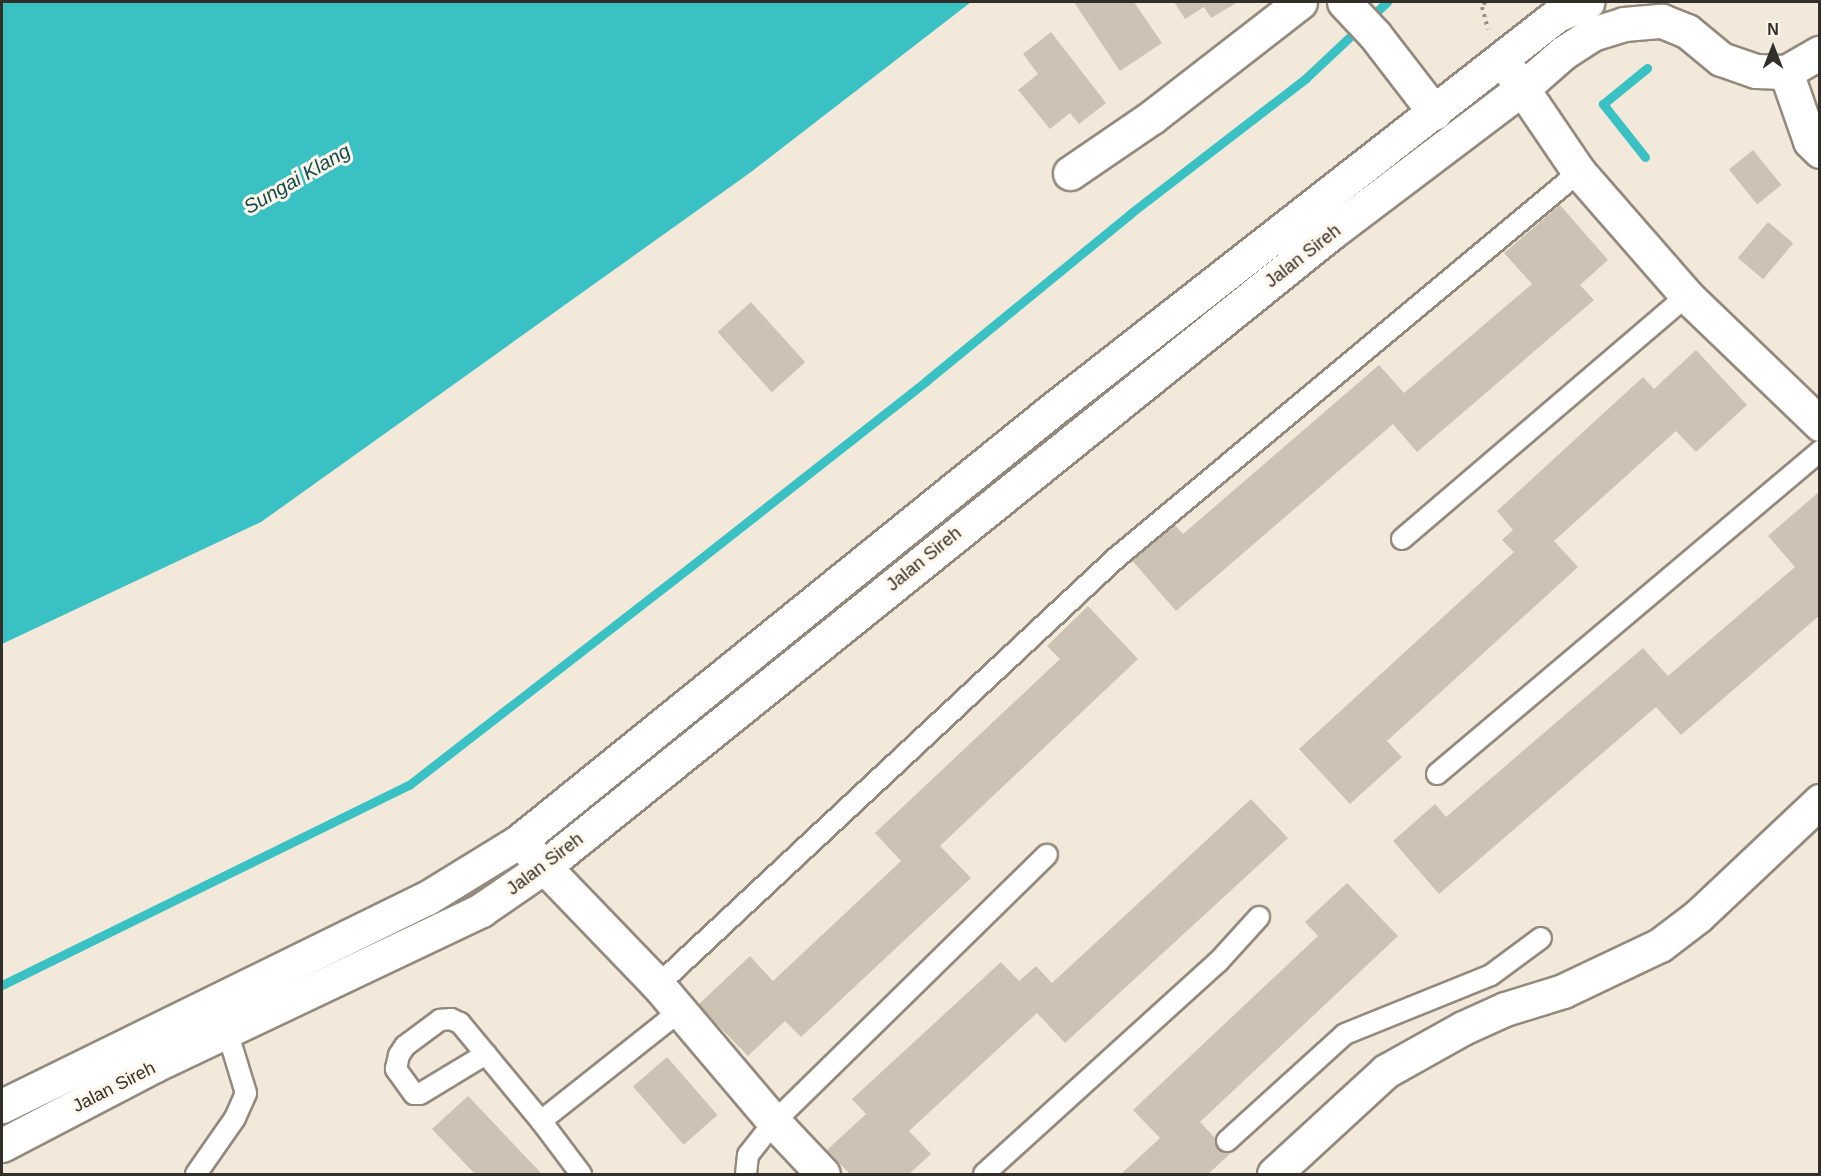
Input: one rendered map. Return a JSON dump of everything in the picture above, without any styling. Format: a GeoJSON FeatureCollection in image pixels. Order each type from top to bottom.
{"type":"FeatureCollection","features":[{"type":"Feature","properties":{"kind":"street"},"geometry":{"type":"LineString","coordinates":[[1071,173],[1152,117],[1300,2]]}},
{"type":"Feature","properties":{"kind":"street","name":"Jalan Sireh"},"geometry":{"type":"LineString","coordinates":[[2,1106],[427,898],[518,842],[1052,410],[1502,61],[1557,15],[1587,2]]}},
{"type":"Feature","properties":{"kind":"street"},"geometry":{"type":"LineString","coordinates":[[1348,6],[1375,35],[1435,113]]}},
{"type":"Feature","properties":{"kind":"street","name":"Jalan Sireh"},"geometry":{"type":"LineString","coordinates":[[2,1145],[227,1031],[481,910],[545,866],[1322,240],[1523,88],[1563,53],[1592,34],[1624,24],[1662,21],[1687,31],[1721,59],[1756,71],[1786,72]]}},
{"type":"Feature","properties":{"kind":"street"},"geometry":{"type":"LineString","coordinates":[[1820,52],[1786,72],[1810,141],[1820,151]]}},
{"type":"Feature","properties":{"kind":"street"},"geometry":{"type":"LineString","coordinates":[[1502,61],[1523,88],[1579,172],[1687,296],[1820,424]]}},
{"type":"Feature","properties":{"kind":"street"},"geometry":{"type":"LineString","coordinates":[[1274,1174],[1386,1071],[1494,1013],[1563,991],[1660,945],[1698,916],[1820,801]]}},
{"type":"Feature","properties":{"kind":"street"},"geometry":{"type":"LineString","coordinates":[[518,842],[545,866],[658,985],[774,1122],[823,1174]]}},
{"type":"Feature","properties":{"kind":"lane"},"geometry":{"type":"LineString","coordinates":[[658,985],[1116,558],[1579,172]]}},
{"type":"Feature","properties":{"kind":"lane"},"geometry":{"type":"LineString","coordinates":[[1402,539],[1687,296]]}},
{"type":"Feature","properties":{"kind":"lane"},"geometry":{"type":"LineString","coordinates":[[1437,774],[1820,451]]}},
{"type":"Feature","properties":{"kind":"lane"},"geometry":{"type":"LineString","coordinates":[[746,1174],[748,1155],[774,1122],[1047,855]]}},
{"type":"Feature","properties":{"kind":"lane"},"geometry":{"type":"LineString","coordinates":[[984,1174],[1218,962],[1259,917]]}},
{"type":"Feature","properties":{"kind":"lane"},"geometry":{"type":"LineString","coordinates":[[1227,1141],[1345,1034],[1491,975],[1541,938]]}},
{"type":"Feature","properties":{"kind":"lane"},"geometry":{"type":"LineString","coordinates":[[541,1121],[680,1011]]}},
{"type":"Feature","properties":{"kind":"lane"},"geometry":{"type":"LineString","coordinates":[[196,1174],[235,1118],[246,1093],[227,1031]]}},
{"type":"Feature","properties":{"kind":"lane"},"geometry":{"type":"LineString","coordinates":[[486,1054],[581,1174]]}},
{"type":"Feature","properties":{"kind":"water","name":"Sungai Klang"},"geometry":{"type":"Polygon","coordinates":[[[2,2],[971,2],[751,172],[261,522],[2,644],[2,2]]]}},
{"type":"Feature","properties":{"kind":"building"},"geometry":{"type":"Polygon","coordinates":[[[1074,2],[1134,2],[1162,43],[1120,71],[1074,2]]]}},
{"type":"Feature","properties":{"kind":"building"},"geometry":{"type":"Polygon","coordinates":[[[1174,2],[1238,2],[1211,18],[1204,7],[1185,19],[1174,2]]]}},
{"type":"Feature","properties":{"kind":"building"},"geometry":{"type":"Polygon","coordinates":[[[1051,32],[1106,103],[1079,124],[1070,113],[1050,129],[1018,90],[1038,74],[1023,54],[1051,32]]]}},
{"type":"Feature","properties":{"kind":"building"},"geometry":{"type":"Polygon","coordinates":[[[1753,150],[1781,185],[1757,204],[1729,170],[1753,150]]]}},
{"type":"Feature","properties":{"kind":"building"},"geometry":{"type":"Polygon","coordinates":[[[1560,205],[1608,260],[1580,285],[1594,300],[1417,452],[1393,424],[1176,611],[1130,558],[1172,522],[1183,534],[1379,365],[1404,393],[1532,284],[1504,253],[1560,205]]]}},
{"type":"Feature","properties":{"kind":"building"},"geometry":{"type":"Polygon","coordinates":[[[1768,222],[1793,243],[1763,279],[1738,258],[1768,222]]]}},
{"type":"Feature","properties":{"kind":"building"},"geometry":{"type":"Polygon","coordinates":[[[751,302],[805,362],[772,392],[718,332],[751,302]]]}},
{"type":"Feature","properties":{"kind":"building"},"geometry":{"type":"Polygon","coordinates":[[[1696,350],[1747,405],[1696,452],[1676,431],[1554,541],[1578,567],[1387,741],[1402,757],[1350,804],[1299,749],[1514,552],[1502,540],[1513,530],[1497,511],[1643,377],[1654,389],[1696,350]]]}},
{"type":"Feature","properties":{"kind":"building"},"geometry":{"type":"Polygon","coordinates":[[[1820,491],[1820,615],[1681,735],[1656,707],[1439,894],[1393,841],[1435,804],[1446,817],[1643,648],[1668,676],[1795,567],[1768,536],[1820,491]]]}},
{"type":"Feature","properties":{"kind":"building"},"geometry":{"type":"Polygon","coordinates":[[[1088,606],[1138,659],[940,846],[971,878],[801,1037],[785,1021],[748,1056],[698,1005],[750,956],[773,981],[901,861],[875,833],[1060,659],[1047,646],[1088,606]]]}},
{"type":"Feature","properties":{"kind":"building"},"geometry":{"type":"Polygon","coordinates":[[[1251,799],[1288,838],[1065,1043],[1037,1013],[909,1131],[931,1154],[909,1174],[850,1174],[827,1150],[866,1114],[852,1099],[1001,962],[1019,981],[1036,966],[1052,983],[1251,799]]]}},
{"type":"Feature","properties":{"kind":"building"},"geometry":{"type":"Polygon","coordinates":[[[1347,883],[1398,936],[1200,1122],[1230,1154],[1208,1174],[1121,1174],[1160,1138],[1133,1110],[1318,936],[1305,922],[1347,883]]]}},
{"type":"Feature","properties":{"kind":"building"},"geometry":{"type":"Polygon","coordinates":[[[667,1057],[718,1115],[684,1145],[633,1087],[667,1057]]]}},
{"type":"Feature","properties":{"kind":"building"},"geometry":{"type":"Polygon","coordinates":[[[468,1096],[542,1174],[475,1174],[432,1129],[468,1096]]]}},
{"type":"Feature","properties":{"kind":"waterway"},"geometry":{"type":"LineString","coordinates":[[2,985],[409,785],[926,381],[1131,213],[1306,78],[1387,2]]}},
{"type":"Feature","properties":{"kind":"waterway"},"geometry":{"type":"LineString","coordinates":[[1645,157],[1603,104],[1647,68]]}}]}
